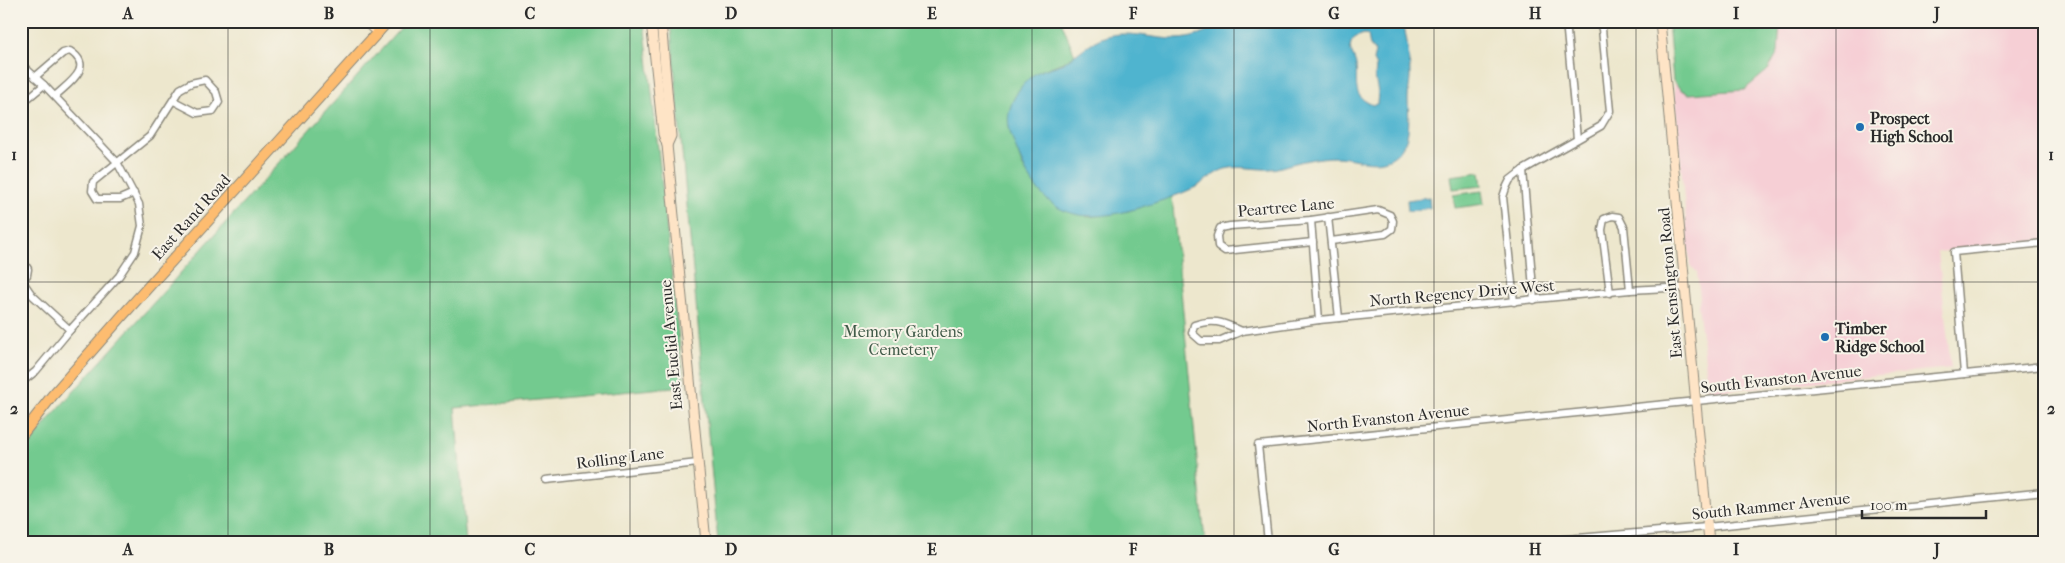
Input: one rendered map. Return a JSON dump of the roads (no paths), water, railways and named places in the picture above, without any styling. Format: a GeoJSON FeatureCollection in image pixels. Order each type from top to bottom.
{"type":"FeatureCollection","features":[{"type":"Feature","properties":{"kind":"main road"},"geometry":{"type":"LineString","coordinates":[[365,21],[378,33]]}},
{"type":"Feature","properties":{"kind":"main road","name":"East Rand Road"},"geometry":{"type":"LineString","coordinates":[[21,436],[52,396],[122,315],[388,21]]}},
{"type":"Feature","properties":{"kind":"main road","name":"East Euclid Avenue"},"geometry":{"type":"LineString","coordinates":[[650,21],[663,134],[668,145],[706,542]]}},
{"type":"Feature","properties":{"kind":"main road","name":"East Euclid Avenue"},"geometry":{"type":"LineString","coordinates":[[661,21],[671,136],[668,145]]}},
{"type":"Feature","properties":{"kind":"main road","name":"East Kensington Road"},"geometry":{"type":"LineString","coordinates":[[1660,21],[1709,542]]}},
{"type":"Feature","properties":{"kind":"street"},"geometry":{"type":"LineString","coordinates":[[1566,21],[1576,139]]}},
{"type":"Feature","properties":{"kind":"street"},"geometry":{"type":"LineString","coordinates":[[1514,302],[1503,197],[1510,180],[1523,170],[1601,126],[1610,111],[1602,30],[1598,21]]}},
{"type":"Feature","properties":{"kind":"street"},"geometry":{"type":"LineString","coordinates":[[35,77],[63,53],[70,51],[78,56],[81,62],[80,70],[55,96]]}},
{"type":"Feature","properties":{"kind":"street"},"geometry":{"type":"LineString","coordinates":[[21,64],[55,96],[117,162],[139,204],[142,226],[135,252],[119,276],[36,371],[21,383]]}},
{"type":"Feature","properties":{"kind":"street"},"geometry":{"type":"LineString","coordinates":[[134,193],[120,199],[97,199],[92,191],[93,182],[150,136],[180,89],[191,83],[204,80],[216,92],[219,102],[214,111],[197,113],[174,101]]}},
{"type":"Feature","properties":{"kind":"street"},"geometry":{"type":"LineString","coordinates":[[21,104],[44,85]]}},
{"type":"Feature","properties":{"kind":"street"},"geometry":{"type":"LineString","coordinates":[[1523,170],[1534,300]]}},
{"type":"Feature","properties":{"kind":"street","name":"Peartree Lane"},"geometry":{"type":"LineString","coordinates":[[1313,242],[1225,251],[1218,246],[1216,236],[1220,228],[1230,226],[1311,220],[1378,210],[1390,215],[1393,221],[1392,229],[1385,234],[1331,241]]}},
{"type":"Feature","properties":{"kind":"street"},"geometry":{"type":"LineString","coordinates":[[1610,293],[1602,230],[1604,219],[1612,216],[1619,217],[1624,227],[1630,290]]}},
{"type":"Feature","properties":{"kind":"street"},"geometry":{"type":"LineString","coordinates":[[1328,218],[1339,318]]}},
{"type":"Feature","properties":{"kind":"street"},"geometry":{"type":"LineString","coordinates":[[1311,220],[1319,320]]}},
{"type":"Feature","properties":{"kind":"street"},"geometry":{"type":"LineString","coordinates":[[1964,374],[1954,252],[2044,243]]}},
{"type":"Feature","properties":{"kind":"street"},"geometry":{"type":"LineString","coordinates":[[21,258],[28,269],[22,282],[32,295],[70,330]]}},
{"type":"Feature","properties":{"kind":"street","name":"North Regency Drive West"},"geometry":{"type":"LineString","coordinates":[[1242,330],[1218,321],[1205,321],[1194,325],[1192,332],[1201,342],[1219,341],[1242,330],[1319,320],[1630,290],[1686,287]]}},
{"type":"Feature","properties":{"kind":"street","name":"South Evanston Avenue"},"geometry":{"type":"LineString","coordinates":[[1521,419],[2044,366]]}},
{"type":"Feature","properties":{"kind":"street","name":"North Evanston Avenue"},"geometry":{"type":"LineString","coordinates":[[1268,542],[1258,445],[1521,419]]}},
{"type":"Feature","properties":{"kind":"street","name":"Rolling Lane"},"geometry":{"type":"LineString","coordinates":[[546,480],[698,463]]}},
{"type":"Feature","properties":{"kind":"street","name":"South Rammer Avenue"},"geometry":{"type":"LineString","coordinates":[[1532,542],[1707,527],[2044,492]]}},
{"type":"Feature","properties":{"kind":"water"},"geometry":{"type":"Polygon","coordinates":[[[1233,21],[1403,21],[1410,77],[1408,131],[1401,149],[1387,160],[1378,162],[1329,157],[1308,160],[1274,169],[1239,167],[1225,169],[1196,187],[1143,207],[1113,214],[1094,216],[1076,214],[1061,209],[1036,188],[1017,151],[1010,132],[1008,119],[1009,111],[1016,95],[1032,76],[1063,63],[1095,41],[1107,36],[1133,34],[1167,39],[1184,39],[1233,21]],[[1364,34],[1355,38],[1351,43],[1350,49],[1356,65],[1358,94],[1366,102],[1373,105],[1377,104],[1378,92],[1375,78],[1376,66],[1373,60],[1375,52],[1370,46],[1368,35],[1364,34]]]}},
{"type":"Feature","properties":{"kind":"water"},"geometry":{"type":"Polygon","coordinates":[[[1429,197],[1430,208],[1408,211],[1407,200],[1429,197]]]}},
{"type":"Feature","properties":{"kind":"place","name":"Prospect High School"},"geometry":{"type":"Point","coordinates":[1860,127]}},
{"type":"Feature","properties":{"kind":"place","name":"Timber Ridge School"},"geometry":{"type":"Point","coordinates":[1825,337]}},
{"type":"Feature","properties":{"kind":"park label","name":"Memory Gardens Cemetery"},"geometry":{"type":"Point","coordinates":[903,340]}}]}
